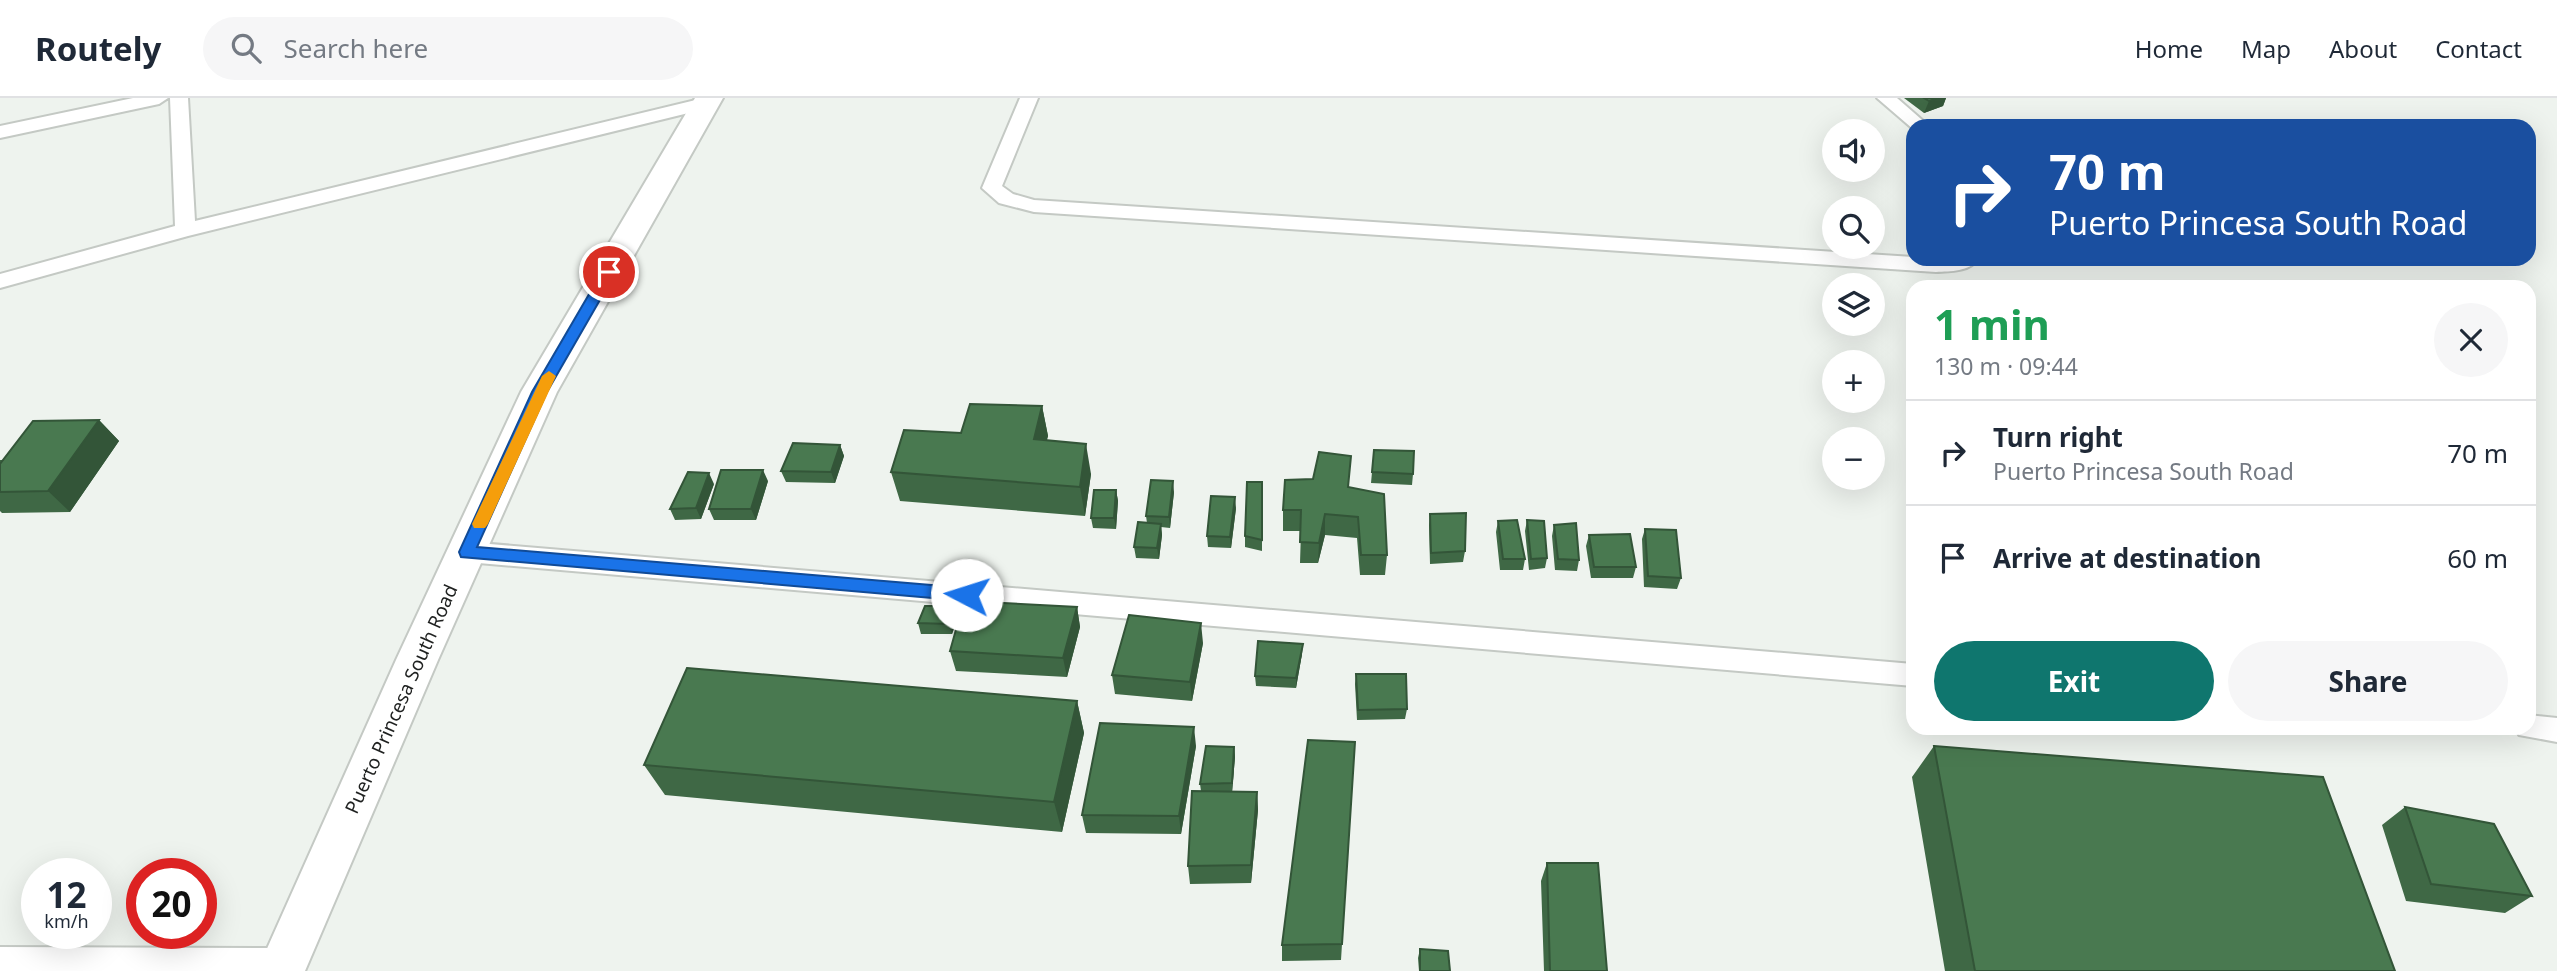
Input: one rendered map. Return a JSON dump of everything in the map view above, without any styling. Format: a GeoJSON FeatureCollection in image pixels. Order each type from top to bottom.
{"type":"FeatureCollection","features":[{"type":"Feature","properties":{"kind":"main road","name":"Puerto Princesa South Road"},"geometry":{"type":"LineString","coordinates":[[281,971],[416,660],[539,392],[707,100]]}},
{"type":"Feature","properties":{"kind":"main road"},"geometry":{"type":"LineString","coordinates":[[0,970],[281,971]]}},
{"type":"Feature","properties":{"kind":"lane"},"geometry":{"type":"LineString","coordinates":[[0,132],[159,98]]}},
{"type":"Feature","properties":{"kind":"lane"},"geometry":{"type":"LineString","coordinates":[[179,98],[185,230]]}},
{"type":"Feature","properties":{"kind":"lane"},"geometry":{"type":"LineString","coordinates":[[1029,98],[992,188],[1006,199],[1034,206],[1906,263]]}},
{"type":"Feature","properties":{"kind":"lane"},"geometry":{"type":"LineString","coordinates":[[1886,98],[1912,119]]}},
{"type":"Feature","properties":{"kind":"lane"},"geometry":{"type":"LineString","coordinates":[[0,281],[185,230],[707,100]]}},
{"type":"Feature","properties":{"kind":"lane"},"geometry":{"type":"LineString","coordinates":[[467,552],[1906,674]]}},
{"type":"Feature","properties":{"kind":"lane"},"geometry":{"type":"LineString","coordinates":[[2536,728],[2557,730]]}},
{"type":"Feature","properties":{"kind":"building"},"geometry":{"type":"Polygon","coordinates":[[[970,404],[1042,406],[1034,439],[1086,444],[1080,487],[891,472],[904,430],[961,433],[970,404]]]}},
{"type":"Feature","properties":{"kind":"building"},"geometry":{"type":"Polygon","coordinates":[[[99,420],[48,491],[0,492],[0,464],[33,421],[99,420]]]}},
{"type":"Feature","properties":{"kind":"building"},"geometry":{"type":"Polygon","coordinates":[[[793,443],[840,445],[831,472],[781,471],[793,443]]]}},
{"type":"Feature","properties":{"kind":"building"},"geometry":{"type":"Polygon","coordinates":[[[1374,450],[1414,451],[1413,474],[1372,472],[1374,450]]]}},
{"type":"Feature","properties":{"kind":"building"},"geometry":{"type":"Polygon","coordinates":[[[1319,452],[1351,456],[1348,487],[1384,494],[1387,555],[1361,555],[1358,517],[1325,514],[1319,543],[1300,542],[1301,510],[1283,510],[1285,480],[1313,479],[1319,452]]]}},
{"type":"Feature","properties":{"kind":"building"},"geometry":{"type":"Polygon","coordinates":[[[721,470],[763,470],[751,509],[709,509],[721,470]]]}},
{"type":"Feature","properties":{"kind":"building"},"geometry":{"type":"Polygon","coordinates":[[[688,472],[709,473],[696,508],[670,509],[688,472]]]}},
{"type":"Feature","properties":{"kind":"building"},"geometry":{"type":"Polygon","coordinates":[[[1151,480],[1173,481],[1169,517],[1146,516],[1151,480]]]}},
{"type":"Feature","properties":{"kind":"building"},"geometry":{"type":"Polygon","coordinates":[[[1247,482],[1262,482],[1262,540],[1245,536],[1247,482]]]}},
{"type":"Feature","properties":{"kind":"building"},"geometry":{"type":"Polygon","coordinates":[[[1094,490],[1116,490],[1114,518],[1091,518],[1094,490]]]}},
{"type":"Feature","properties":{"kind":"building"},"geometry":{"type":"Polygon","coordinates":[[[1211,496],[1235,497],[1230,537],[1207,536],[1211,496]]]}},
{"type":"Feature","properties":{"kind":"building"},"geometry":{"type":"Polygon","coordinates":[[[1466,513],[1465,551],[1431,553],[1430,514],[1466,513]]]}},
{"type":"Feature","properties":{"kind":"building"},"geometry":{"type":"Polygon","coordinates":[[[1517,520],[1525,559],[1503,559],[1498,521],[1517,520]]]}},
{"type":"Feature","properties":{"kind":"building"},"geometry":{"type":"Polygon","coordinates":[[[1527,520],[1544,521],[1547,558],[1531,559],[1527,520]]]}},
{"type":"Feature","properties":{"kind":"building"},"geometry":{"type":"Polygon","coordinates":[[[1138,522],[1161,524],[1157,548],[1134,547],[1138,522]]]}},
{"type":"Feature","properties":{"kind":"building"},"geometry":{"type":"Polygon","coordinates":[[[1576,523],[1579,560],[1558,559],[1554,525],[1576,523]]]}},
{"type":"Feature","properties":{"kind":"building"},"geometry":{"type":"Polygon","coordinates":[[[1645,529],[1676,530],[1681,578],[1648,576],[1645,529]]]}},
{"type":"Feature","properties":{"kind":"building"},"geometry":{"type":"Polygon","coordinates":[[[1630,534],[1636,567],[1594,567],[1589,535],[1630,534]]]}},
{"type":"Feature","properties":{"kind":"building"},"geometry":{"type":"Polygon","coordinates":[[[964,601],[1077,607],[1063,658],[950,651],[964,601]]]}},
{"type":"Feature","properties":{"kind":"building"},"geometry":{"type":"Polygon","coordinates":[[[925,606],[955,606],[948,624],[918,623],[925,606]]]}},
{"type":"Feature","properties":{"kind":"building"},"geometry":{"type":"Polygon","coordinates":[[[1129,615],[1201,623],[1190,682],[1112,675],[1129,615]]]}},
{"type":"Feature","properties":{"kind":"building"},"geometry":{"type":"Polygon","coordinates":[[[1258,641],[1303,644],[1296,678],[1255,676],[1258,641]]]}},
{"type":"Feature","properties":{"kind":"building"},"geometry":{"type":"Polygon","coordinates":[[[687,668],[1077,701],[1054,802],[644,765],[687,668]]]}},
{"type":"Feature","properties":{"kind":"building"},"geometry":{"type":"Polygon","coordinates":[[[1356,674],[1406,674],[1407,709],[1358,710],[1356,674]]]}},
{"type":"Feature","properties":{"kind":"building"},"geometry":{"type":"Polygon","coordinates":[[[1100,723],[1194,727],[1179,816],[1082,815],[1100,723]]]}},
{"type":"Feature","properties":{"kind":"building"},"geometry":{"type":"Polygon","coordinates":[[[1308,740],[1355,742],[1342,944],[1282,945],[1308,740]]]}},
{"type":"Feature","properties":{"kind":"building"},"geometry":{"type":"Polygon","coordinates":[[[1206,746],[1234,747],[1232,783],[1200,784],[1206,746]]]}},
{"type":"Feature","properties":{"kind":"building"},"geometry":{"type":"Polygon","coordinates":[[[1934,746],[2323,777],[2395,971],[1975,971],[1934,746]]]}},
{"type":"Feature","properties":{"kind":"building"},"geometry":{"type":"Polygon","coordinates":[[[1192,791],[1257,792],[1251,865],[1188,866],[1192,791]]]}},
{"type":"Feature","properties":{"kind":"building"},"geometry":{"type":"Polygon","coordinates":[[[2405,807],[2494,824],[2532,896],[2431,884],[2405,807]]]}},
{"type":"Feature","properties":{"kind":"building"},"geometry":{"type":"Polygon","coordinates":[[[1547,863],[1598,863],[1607,971],[1550,971],[1547,863]]]}},
{"type":"Feature","properties":{"kind":"building"},"geometry":{"type":"Polygon","coordinates":[[[1420,949],[1448,951],[1450,971],[1420,971],[1420,949]]]}},
{"type":"Feature","properties":{"kind":"slow traffic"},"geometry":{"type":"LineString","coordinates":[[480,524],[539,392],[549,376]]}},
{"type":"Feature","properties":{"kind":"route"},"geometry":{"type":"LineString","coordinates":[[609,272],[539,392],[467,552],[967,595]]}}]}
